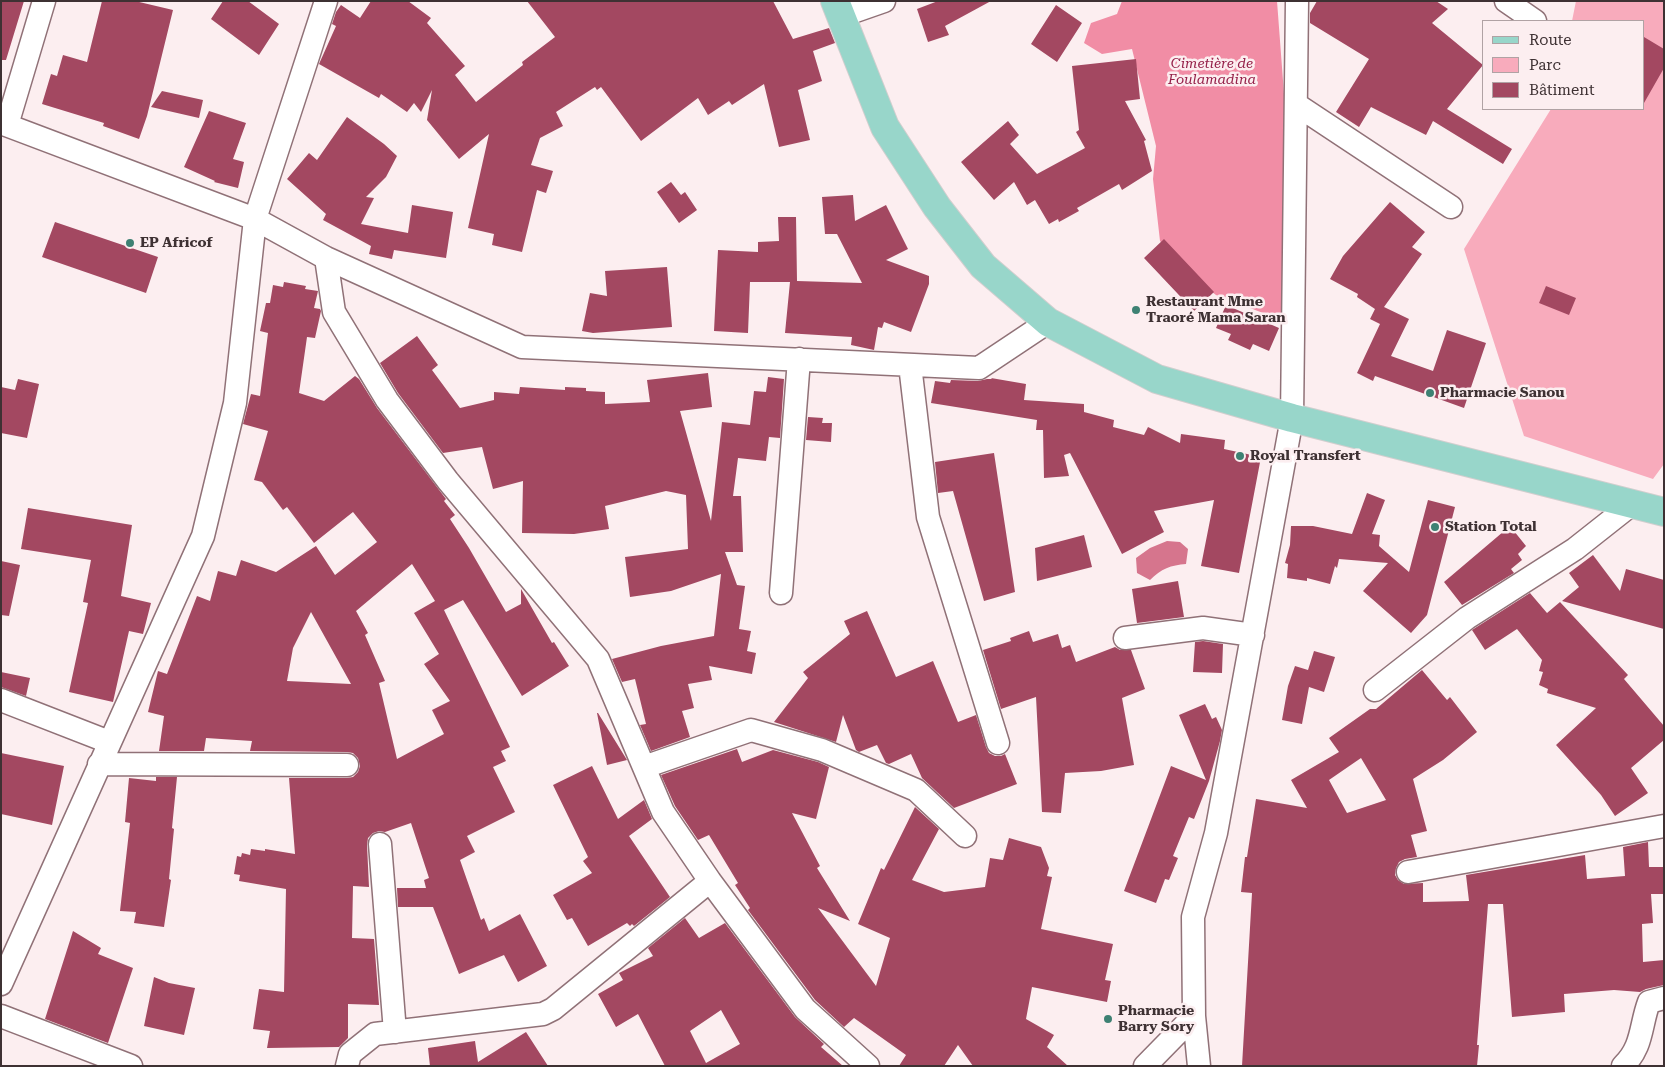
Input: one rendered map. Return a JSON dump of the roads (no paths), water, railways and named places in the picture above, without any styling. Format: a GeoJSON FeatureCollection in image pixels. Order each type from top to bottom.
{"type":"FeatureCollection","features":[{"type":"Feature","properties":{"kind":"main road"},"geometry":{"type":"LineString","coordinates":[[838,9],[885,128],[937,207],[983,266],[1048,322],[1157,378],[1292,418],[1664,512]]}},
{"type":"Feature","properties":{"kind":"street"},"geometry":{"type":"LineString","coordinates":[[44,1],[4,124],[256,219],[326,258],[522,348],[979,368],[1048,322]]}},
{"type":"Feature","properties":{"kind":"street"},"geometry":{"type":"LineString","coordinates":[[1,984],[203,536],[235,403],[256,219],[326,1]]}},
{"type":"Feature","properties":{"kind":"street"},"geometry":{"type":"LineString","coordinates":[[838,9],[884,1]]}},
{"type":"Feature","properties":{"kind":"street"},"geometry":{"type":"LineString","coordinates":[[1199,1066],[1194,1016],[1193,917],[1216,833],[1292,418],[1297,1]]}},
{"type":"Feature","properties":{"kind":"street"},"geometry":{"type":"LineString","coordinates":[[1506,1],[1534,20]]}},
{"type":"Feature","properties":{"kind":"street"},"geometry":{"type":"LineString","coordinates":[[1297,105],[1451,208]]}},
{"type":"Feature","properties":{"kind":"street"},"geometry":{"type":"LineString","coordinates":[[326,258],[334,312],[387,400],[448,481],[598,659],[663,812],[710,880],[805,1009],[868,1066]]}},
{"type":"Feature","properties":{"kind":"street"},"geometry":{"type":"LineString","coordinates":[[781,593],[799,359]]}},
{"type":"Feature","properties":{"kind":"street"},"geometry":{"type":"LineString","coordinates":[[910,365],[928,517],[998,744]]}},
{"type":"Feature","properties":{"kind":"street"},"geometry":{"type":"LineString","coordinates":[[1375,690],[1467,618],[1575,550],[1632,504]]}},
{"type":"Feature","properties":{"kind":"street"},"geometry":{"type":"LineString","coordinates":[[1125,638],[1203,628],[1252,635]]}},
{"type":"Feature","properties":{"kind":"street"},"geometry":{"type":"LineString","coordinates":[[1,700],[110,742]]}},
{"type":"Feature","properties":{"kind":"street"},"geometry":{"type":"LineString","coordinates":[[644,767],[751,730],[822,750],[916,790],[965,836]]}},
{"type":"Feature","properties":{"kind":"street"},"geometry":{"type":"LineString","coordinates":[[99,764],[347,765]]}},
{"type":"Feature","properties":{"kind":"street"},"geometry":{"type":"LineString","coordinates":[[1408,872],[1664,826]]}},
{"type":"Feature","properties":{"kind":"street"},"geometry":{"type":"LineString","coordinates":[[380,844],[395,1032]]}},
{"type":"Feature","properties":{"kind":"street"},"geometry":{"type":"LineString","coordinates":[[347,1066],[350,1054],[375,1034],[543,1014],[553,1009],[710,880]]}},
{"type":"Feature","properties":{"kind":"street"},"geometry":{"type":"LineString","coordinates":[[1623,1066],[1633,1056],[1642,1033],[1648,1002],[1664,998]]}},
{"type":"Feature","properties":{"kind":"street"},"geometry":{"type":"LineString","coordinates":[[1,1016],[131,1066]]}},
{"type":"Feature","properties":{"kind":"street"},"geometry":{"type":"LineString","coordinates":[[1145,1066],[1194,1016]]}},
{"type":"Feature","properties":{"kind":"place","name":"EP Africof"},"geometry":{"type":"Point","coordinates":[130,243]}},
{"type":"Feature","properties":{"kind":"place","name":"Restaurant Mme Traoré Mama Saran"},"geometry":{"type":"Point","coordinates":[1136,310]}},
{"type":"Feature","properties":{"kind":"place","name":"Pharmacie Sanou"},"geometry":{"type":"Point","coordinates":[1430,393]}},
{"type":"Feature","properties":{"kind":"place","name":"Royal Transfert"},"geometry":{"type":"Point","coordinates":[1240,456]}},
{"type":"Feature","properties":{"kind":"place","name":"Station Total"},"geometry":{"type":"Point","coordinates":[1435,527]}},
{"type":"Feature","properties":{"kind":"place","name":"Pharmacie Barry Sory"},"geometry":{"type":"Point","coordinates":[1108,1019]}},
{"type":"Feature","properties":{"kind":"park label","name":"Cimetière de Foulamadina"},"geometry":{"type":"Point","coordinates":[1212,72]}}]}
